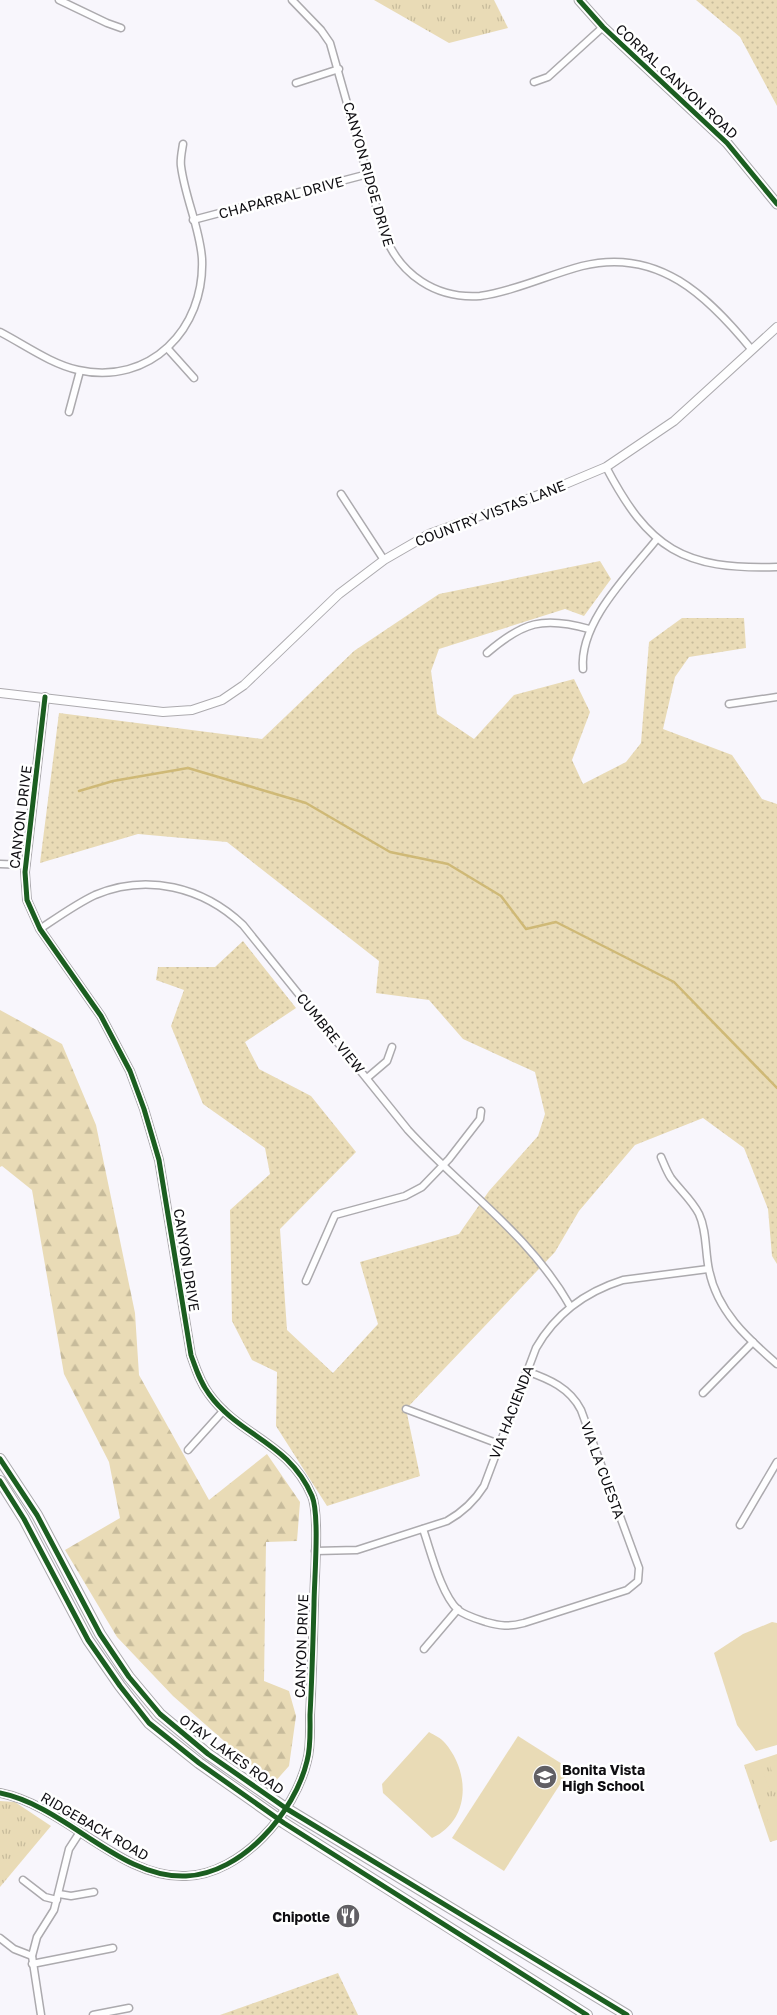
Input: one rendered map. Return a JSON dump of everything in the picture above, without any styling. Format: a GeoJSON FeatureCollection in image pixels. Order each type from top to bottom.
{"type":"FeatureCollection","features":[{"type":"Feature","properties":{"kind":"main road","name":"CORRAL CANYON ROAD"},"geometry":{"type":"LineString","coordinates":[[579,0],[603,27],[727,143],[777,204]]}},
{"type":"Feature","properties":{"kind":"main road","name":"OTAY LAKES ROAD"},"geometry":{"type":"LineString","coordinates":[[0,1458],[37,1515],[100,1634],[129,1678],[160,1714],[208,1754],[287,1809],[628,2015]]}},
{"type":"Feature","properties":{"kind":"main road","name":"OTAY LAKES ROAD"},"geometry":{"type":"LineString","coordinates":[[0,1481],[24,1519],[88,1640],[120,1686],[144,1715],[199,1763],[278,1819],[587,2015]]}},
{"type":"Feature","properties":{"kind":"street"},"geometry":{"type":"LineString","coordinates":[[59,0],[107,24],[122,28]]}},
{"type":"Feature","properties":{"kind":"street","name":"CANYON RIDGE DRIVE"},"geometry":{"type":"LineString","coordinates":[[292,0],[326,36],[339,69],[384,234],[392,252],[411,274],[436,290],[462,297],[480,296],[582,266],[617,262],[640,265],[671,276],[699,293],[752,350]]}},
{"type":"Feature","properties":{"kind":"street"},"geometry":{"type":"LineString","coordinates":[[534,82],[548,77],[603,27]]}},
{"type":"Feature","properties":{"kind":"street"},"geometry":{"type":"LineString","coordinates":[[296,83],[339,69]]}},
{"type":"Feature","properties":{"kind":"street"},"geometry":{"type":"LineString","coordinates":[[0,332],[58,363],[80,371],[108,372],[127,369],[144,363],[168,349],[188,322],[199,294],[202,256],[181,165],[183,144]]}},
{"type":"Feature","properties":{"kind":"street","name":"CHAPARRAL DRIVE"},"geometry":{"type":"LineString","coordinates":[[193,220],[368,174]]}},
{"type":"Feature","properties":{"kind":"street","name":"COUNTRY VISTAS LANE"},"geometry":{"type":"LineString","coordinates":[[0,693],[162,712],[192,710],[212,704],[244,685],[339,594],[384,560],[429,534],[544,493],[606,466],[674,421],[777,327]]}},
{"type":"Feature","properties":{"kind":"street"},"geometry":{"type":"LineString","coordinates":[[168,349],[194,378]]}},
{"type":"Feature","properties":{"kind":"street"},"geometry":{"type":"LineString","coordinates":[[70,412],[80,371]]}},
{"type":"Feature","properties":{"kind":"street"},"geometry":{"type":"LineString","coordinates":[[606,466],[623,499],[656,539],[691,558],[720,566],[777,567]]}},
{"type":"Feature","properties":{"kind":"street"},"geometry":{"type":"LineString","coordinates":[[341,494],[384,560]]}},
{"type":"Feature","properties":{"kind":"street"},"geometry":{"type":"LineString","coordinates":[[583,668],[582,659],[589,629],[612,595],[656,539]]}},
{"type":"Feature","properties":{"kind":"street"},"geometry":{"type":"LineString","coordinates":[[487,653],[508,635],[525,626],[540,622],[552,621],[589,629]]}},
{"type":"Feature","properties":{"kind":"street"},"geometry":{"type":"LineString","coordinates":[[729,704],[777,696]]}},
{"type":"Feature","properties":{"kind":"street","name":"CANYON DRIVE"},"geometry":{"type":"LineString","coordinates":[[45,697],[24,886],[27,900],[40,929],[101,1016],[136,1085],[159,1160],[192,1355],[199,1379],[224,1410],[277,1449],[303,1477],[315,1507],[308,1760],[287,1809],[278,1819]]}},
{"type":"Feature","properties":{"kind":"street"},"geometry":{"type":"LineString","coordinates":[[0,864],[26,865]]}},
{"type":"Feature","properties":{"kind":"street","name":"CUMBRE VIEW"},"geometry":{"type":"LineString","coordinates":[[40,929],[83,901],[121,887],[162,885],[200,895],[226,910],[243,925],[408,1130],[444,1166],[484,1201],[538,1259],[570,1306]]}},
{"type":"Feature","properties":{"kind":"street"},"geometry":{"type":"LineString","coordinates":[[367,1078],[387,1061],[392,1047]]}},
{"type":"Feature","properties":{"kind":"street"},"geometry":{"type":"LineString","coordinates":[[306,1281],[335,1216],[404,1196],[422,1187],[444,1166],[480,1119],[481,1111]]}},
{"type":"Feature","properties":{"kind":"street"},"geometry":{"type":"LineString","coordinates":[[660,1157],[670,1177],[688,1197],[699,1215],[705,1233],[708,1269],[714,1289],[724,1308],[753,1342],[777,1364]]}},
{"type":"Feature","properties":{"kind":"street","name":"VIA HACIENDA"},"geometry":{"type":"LineString","coordinates":[[315,1551],[357,1550],[423,1529],[460,1514],[475,1501],[484,1486],[526,1371],[540,1340],[570,1306],[599,1289],[623,1280],[708,1269]]}},
{"type":"Feature","properties":{"kind":"street"},"geometry":{"type":"LineString","coordinates":[[703,1393],[753,1342]]}},
{"type":"Feature","properties":{"kind":"street","name":"VIA LA CUESTA"},"geometry":{"type":"LineString","coordinates":[[458,1609],[473,1618],[510,1626],[627,1590],[638,1581],[639,1568],[581,1410],[574,1396],[561,1387],[526,1371]]}},
{"type":"Feature","properties":{"kind":"street"},"geometry":{"type":"LineString","coordinates":[[406,1409],[498,1444]]}},
{"type":"Feature","properties":{"kind":"street"},"geometry":{"type":"LineString","coordinates":[[188,1450],[224,1410]]}},
{"type":"Feature","properties":{"kind":"street"},"geometry":{"type":"LineString","coordinates":[[740,1525],[777,1462]]}},
{"type":"Feature","properties":{"kind":"street"},"geometry":{"type":"LineString","coordinates":[[423,1529],[438,1573],[449,1597],[458,1609],[424,1649]]}},
{"type":"Feature","properties":{"kind":"street","name":"RIDGEBACK ROAD"},"geometry":{"type":"LineString","coordinates":[[0,1793],[34,1803],[133,1864],[161,1874],[187,1876],[210,1871],[239,1858],[254,1846],[278,1819]]}},
{"type":"Feature","properties":{"kind":"street"},"geometry":{"type":"LineString","coordinates":[[42,2015],[32,1956],[38,1937],[54,1910],[69,1849],[80,1832]]}},
{"type":"Feature","properties":{"kind":"street"},"geometry":{"type":"LineString","coordinates":[[23,1880],[45,1897],[71,1896],[94,1892]]}},
{"type":"Feature","properties":{"kind":"street"},"geometry":{"type":"LineString","coordinates":[[0,1938],[14,1949],[32,1956]]}},
{"type":"Feature","properties":{"kind":"street"},"geometry":{"type":"LineString","coordinates":[[32,1964],[113,1948]]}},
{"type":"Feature","properties":{"kind":"street"},"geometry":{"type":"LineString","coordinates":[[93,2015],[128,2008]]}},
{"type":"Feature","properties":{"kind":"green space"},"geometry":{"type":"Polygon","coordinates":[[[374,0],[494,0],[508,28],[449,43],[374,0]]]}},
{"type":"Feature","properties":{"kind":"green space"},"geometry":{"type":"Polygon","coordinates":[[[696,0],[777,0],[777,106],[740,37],[696,0]]]}},
{"type":"Feature","properties":{"kind":"green space"},"geometry":{"type":"Polygon","coordinates":[[[600,561],[611,579],[584,616],[565,609],[439,649],[431,671],[437,714],[474,739],[514,695],[574,679],[590,712],[572,760],[583,784],[626,762],[641,743],[649,642],[682,618],[744,618],[746,648],[689,657],[675,677],[663,729],[732,755],[762,799],[777,804],[777,1264],[772,1256],[768,1209],[744,1148],[703,1118],[635,1145],[579,1211],[555,1252],[406,1409],[420,1476],[327,1506],[276,1426],[277,1372],[252,1360],[232,1321],[230,1210],[270,1174],[265,1148],[203,1104],[171,1026],[184,990],[156,980],[158,967],[215,967],[243,941],[296,1008],[245,1042],[259,1069],[311,1096],[356,1152],[280,1229],[287,1330],[333,1373],[378,1324],[360,1262],[459,1234],[489,1191],[538,1136],[545,1114],[535,1072],[463,1039],[429,1000],[376,993],[379,961],[227,842],[138,834],[40,863],[59,713],[262,739],[354,651],[439,594],[600,561]]]}},
{"type":"Feature","properties":{"kind":"green space"},"geometry":{"type":"Polygon","coordinates":[[[0,1010],[62,1044],[96,1125],[135,1313],[139,1375],[209,1500],[267,1454],[300,1502],[297,1541],[266,1542],[264,1681],[289,1691],[296,1716],[289,1766],[273,1784],[173,1696],[117,1637],[65,1550],[120,1518],[109,1462],[64,1374],[32,1190],[2,1166],[0,1167],[0,1010]]]}},
{"type":"Feature","properties":{"kind":"green space"},"geometry":{"type":"Polygon","coordinates":[[[772,1622],[777,1623],[777,1745],[756,1751],[737,1725],[714,1653],[743,1634],[772,1622]]]}},
{"type":"Feature","properties":{"kind":"green space"},"geometry":{"type":"Polygon","coordinates":[[[429,1732],[443,1741],[453,1755],[462,1781],[460,1808],[454,1820],[445,1830],[432,1838],[383,1793],[382,1784],[429,1732]]]}},
{"type":"Feature","properties":{"kind":"green space"},"geometry":{"type":"Polygon","coordinates":[[[518,1736],[570,1769],[504,1871],[452,1838],[518,1736]]]}},
{"type":"Feature","properties":{"kind":"green space"},"geometry":{"type":"Polygon","coordinates":[[[777,1754],[777,1840],[770,1842],[744,1765],[777,1754]]]}},
{"type":"Feature","properties":{"kind":"green space"},"geometry":{"type":"Polygon","coordinates":[[[777,1760],[777,1787],[769,1763],[777,1760]]]}},
{"type":"Feature","properties":{"kind":"green space"},"geometry":{"type":"Polygon","coordinates":[[[761,1766],[770,1791],[759,1795],[750,1770],[761,1766]]]}},
{"type":"Feature","properties":{"kind":"green space"},"geometry":{"type":"Polygon","coordinates":[[[0,1801],[15,1802],[51,1826],[0,1887],[0,1801]]]}},
{"type":"Feature","properties":{"kind":"green space"},"geometry":{"type":"Polygon","coordinates":[[[775,1804],[777,1832],[772,1833],[763,1808],[775,1804]]]}},
{"type":"Feature","properties":{"kind":"green space"},"geometry":{"type":"Polygon","coordinates":[[[338,1973],[358,2015],[220,2015],[338,1973]]]}},
{"type":"Feature","properties":{"kind":"waterway"},"geometry":{"type":"LineString","coordinates":[[79,791],[113,781],[188,768],[306,803],[390,852],[448,864],[501,896],[526,929],[556,922],[674,982],[777,1088]]}},
{"type":"Feature","properties":{"kind":"cycle path"},"geometry":{"type":"LineString","coordinates":[[579,0],[603,27],[727,143],[777,204]]}},
{"type":"Feature","properties":{"kind":"cycle path"},"geometry":{"type":"LineString","coordinates":[[0,1793],[24,1800],[48,1812],[138,1866],[162,1874],[186,1876],[207,1873],[227,1864],[246,1852],[263,1837],[278,1819],[301,1781],[308,1756],[310,1738],[316,1533],[316,1518],[312,1496],[302,1478],[290,1463],[221,1408],[209,1394],[201,1380],[191,1355],[159,1160],[144,1109],[130,1071],[101,1016],[40,929],[27,900],[25,872],[45,697]]}},
{"type":"Feature","properties":{"kind":"cycle path"},"geometry":{"type":"LineString","coordinates":[[0,1459],[37,1515],[100,1634],[129,1677],[160,1714],[208,1754],[287,1809],[627,2015]]}},
{"type":"Feature","properties":{"kind":"cycle path"},"geometry":{"type":"LineString","coordinates":[[0,1481],[24,1519],[88,1640],[149,1723],[199,1763],[284,1823],[587,2015]]}},
{"type":"Feature","properties":{"kind":"place","name":"Bonita Vista High School"},"geometry":{"type":"Point","coordinates":[545,1777]}},
{"type":"Feature","properties":{"kind":"place","name":"Chipotle"},"geometry":{"type":"Point","coordinates":[348,1916]}}]}
